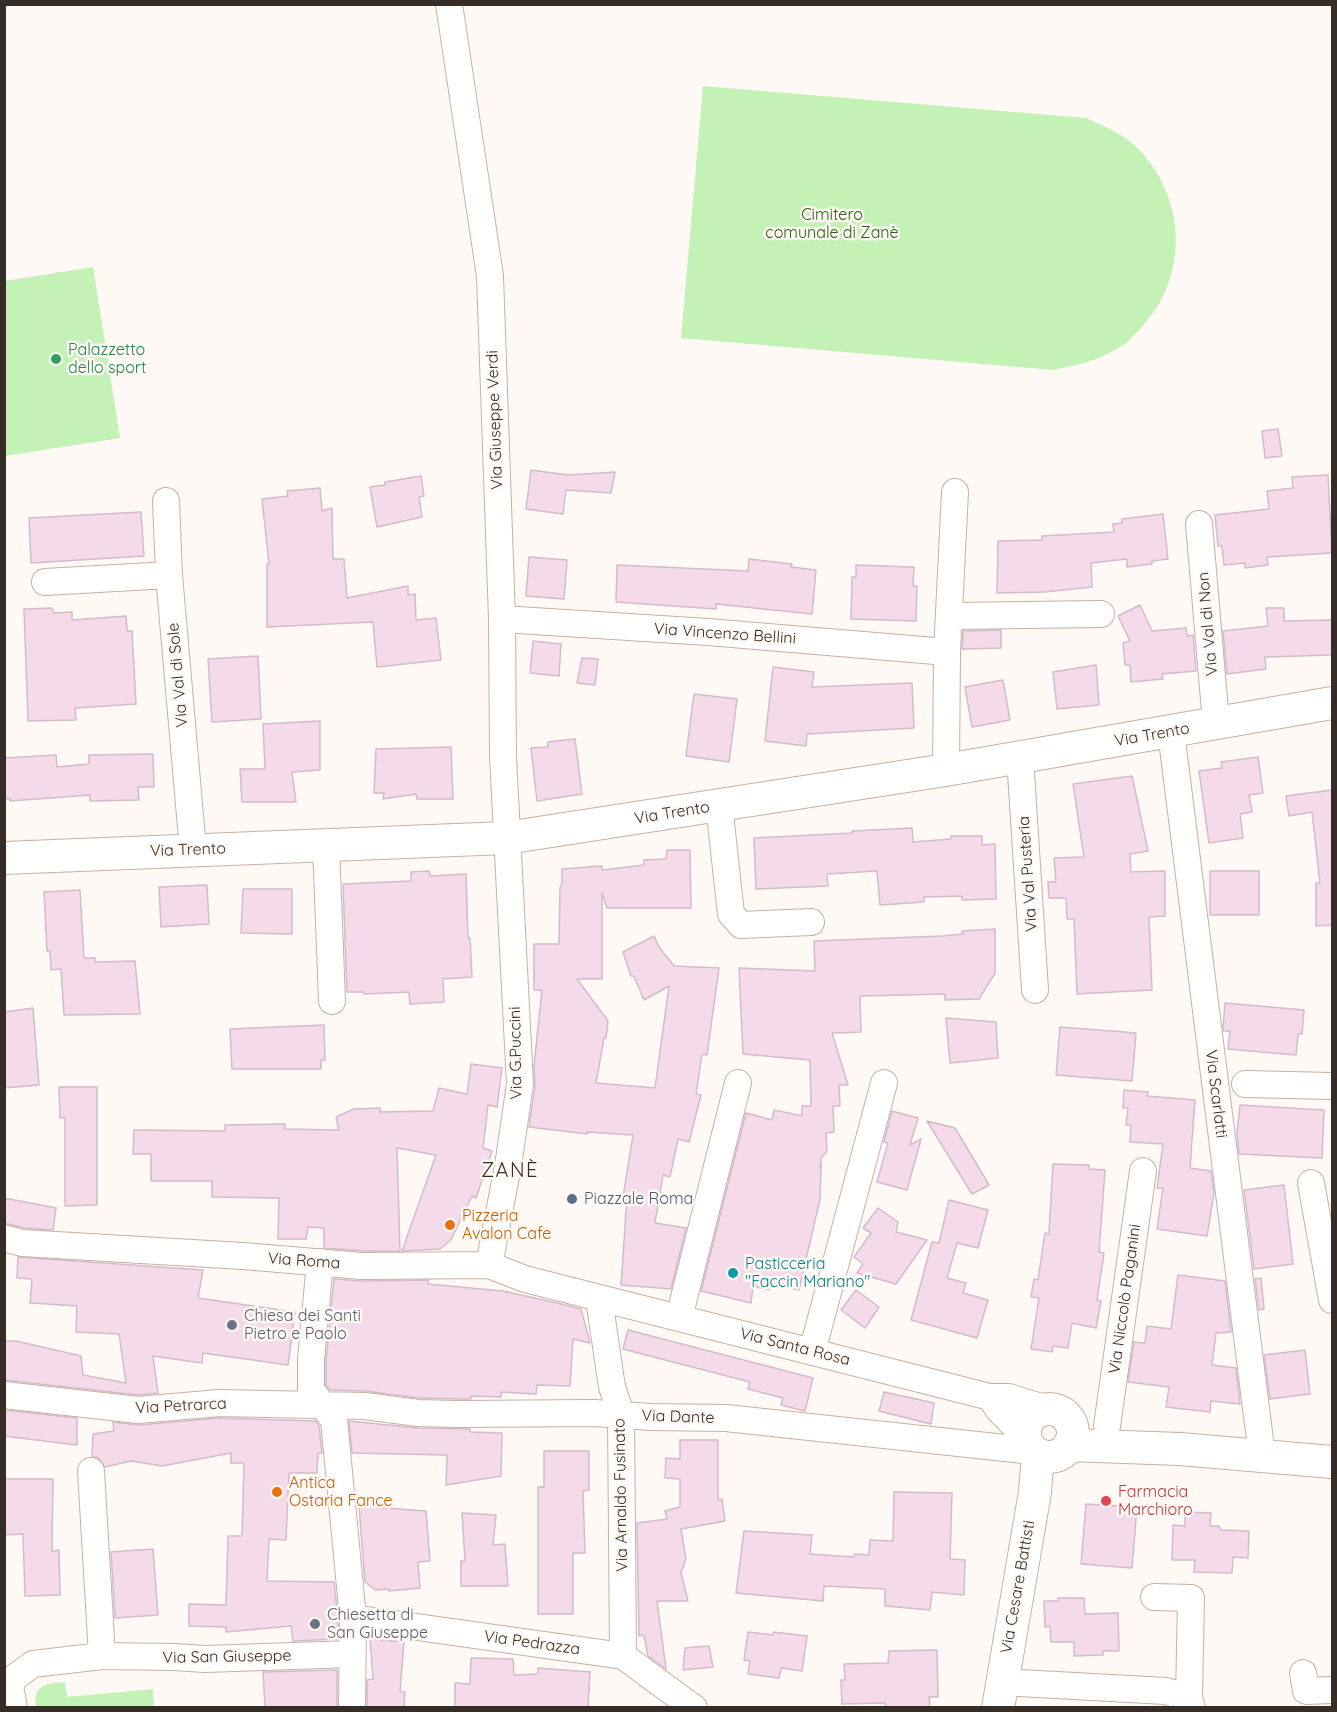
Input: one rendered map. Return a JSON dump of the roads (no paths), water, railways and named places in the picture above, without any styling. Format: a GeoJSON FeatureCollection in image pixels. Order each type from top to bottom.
{"type":"FeatureCollection","features":[{"type":"Feature","properties":{"kind":"street","name":"Via Giuseppe Verdi"},"geometry":{"type":"LineString","coordinates":[[448,4],[490,276],[502,619],[506,838]]}},
{"type":"Feature","properties":{"kind":"street"},"geometry":{"type":"LineString","coordinates":[[946,770],[947,652],[955,492]]}},
{"type":"Feature","properties":{"kind":"street","name":"Via Val di Sole"},"geometry":{"type":"LineString","coordinates":[[166,501],[193,850]]}},
{"type":"Feature","properties":{"kind":"street","name":"Via Val di Non"},"geometry":{"type":"LineString","coordinates":[[1199,524],[1216,723]]}},
{"type":"Feature","properties":{"kind":"street"},"geometry":{"type":"LineString","coordinates":[[45,582],[170,575]]}},
{"type":"Feature","properties":{"kind":"street"},"geometry":{"type":"LineString","coordinates":[[950,616],[1101,614]]}},
{"type":"Feature","properties":{"kind":"street","name":"Via Vincenzo Bellini"},"geometry":{"type":"LineString","coordinates":[[502,619],[947,652]]}},
{"type":"Feature","properties":{"kind":"street","name":"Via Trento"},"geometry":{"type":"LineString","coordinates":[[4,858],[506,838],[946,770],[1332,703]]}},
{"type":"Feature","properties":{"kind":"street","name":"Via Scarlatti"},"geometry":{"type":"LineString","coordinates":[[1171,732],[1262,1456]]}},
{"type":"Feature","properties":{"kind":"street","name":"Via Val Pusteria"},"geometry":{"type":"LineString","coordinates":[[1020,757],[1035,990]]}},
{"type":"Feature","properties":{"kind":"street"},"geometry":{"type":"LineString","coordinates":[[719,805],[731,914],[741,925],[811,922]]}},
{"type":"Feature","properties":{"kind":"street","name":"Via G.Puccini"},"geometry":{"type":"LineString","coordinates":[[489,1265],[508,1166],[520,1084],[506,838]]}},
{"type":"Feature","properties":{"kind":"street"},"geometry":{"type":"LineString","coordinates":[[326,845],[332,1001]]}},
{"type":"Feature","properties":{"kind":"street"},"geometry":{"type":"LineString","coordinates":[[679,1318],[738,1083]]}},
{"type":"Feature","properties":{"kind":"street"},"geometry":{"type":"LineString","coordinates":[[812,1352],[884,1083]]}},
{"type":"Feature","properties":{"kind":"street"},"geometry":{"type":"LineString","coordinates":[[1245,1084],[1332,1086]]}},
{"type":"Feature","properties":{"kind":"street","name":"Via Niccolò Paganini"},"geometry":{"type":"LineString","coordinates":[[1107,1426],[1143,1172]]}},
{"type":"Feature","properties":{"kind":"street"},"geometry":{"type":"LineString","coordinates":[[1311,1183],[1332,1300]]}},
{"type":"Feature","properties":{"kind":"street","name":"Via Roma"},"geometry":{"type":"LineString","coordinates":[[4,1238],[22,1243],[362,1266],[489,1265],[525,1279],[599,1299]]}},
{"type":"Feature","properties":{"kind":"street"},"geometry":{"type":"LineString","coordinates":[[320,1262],[311,1359],[311,1390],[334,1420],[353,1618],[352,1707]]}},
{"type":"Feature","properties":{"kind":"street","name":"Via Santa Rosa"},"geometry":{"type":"LineString","coordinates":[[599,1299],[990,1397],[1009,1397],[1180,1449]]}},
{"type":"Feature","properties":{"kind":"street","name":"Via Arnaldo Fusinato"},"geometry":{"type":"LineString","coordinates":[[599,1299],[612,1387],[621,1413],[623,1656]]}},
{"type":"Feature","properties":{"kind":"street","name":"Via Petrarca"},"geometry":{"type":"LineString","coordinates":[[4,1395],[138,1410],[219,1403],[321,1405]]}},
{"type":"Feature","properties":{"kind":"street"},"geometry":{"type":"LineString","coordinates":[[990,1397],[1043,1449]]}},
{"type":"Feature","properties":{"kind":"street","name":"Via Dante"},"geometry":{"type":"LineString","coordinates":[[321,1405],[365,1406],[418,1413],[621,1413],[651,1417],[726,1418],[1043,1449]]}},
{"type":"Feature","properties":{"kind":"street"},"geometry":{"type":"LineString","coordinates":[[1055,1412],[1068,1419],[1072,1432],[1043,1449],[1025,1430],[1032,1416],[1055,1412]]}},
{"type":"Feature","properties":{"kind":"street","name":"Via Santa Rosa"},"geometry":{"type":"LineString","coordinates":[[1043,1449],[1180,1449],[1332,1462]]}},
{"type":"Feature","properties":{"kind":"street","name":"Via Cesare Battisti"},"geometry":{"type":"LineString","coordinates":[[1043,1449],[999,1695],[1166,1691],[1191,1703],[1191,1598],[1154,1598]]}},
{"type":"Feature","properties":{"kind":"street"},"geometry":{"type":"LineString","coordinates":[[91,1471],[102,1656]]}},
{"type":"Feature","properties":{"kind":"street","name":"Via Pedrazza"},"geometry":{"type":"LineString","coordinates":[[353,1618],[623,1656],[694,1707]]}},
{"type":"Feature","properties":{"kind":"street","name":"Via San Giuseppe"},"geometry":{"type":"LineString","coordinates":[[9,1694],[15,1677],[33,1664],[102,1656],[205,1659],[352,1654]]}},
{"type":"Feature","properties":{"kind":"street"},"geometry":{"type":"LineString","coordinates":[[1303,1673],[1306,1691],[1332,1690]]}},
{"type":"Feature","properties":{"kind":"place","name":"Palazzetto dello sport"},"geometry":{"type":"Point","coordinates":[56,359]}},
{"type":"Feature","properties":{"kind":"place","name":"Piazzale Roma"},"geometry":{"type":"Point","coordinates":[572,1199]}},
{"type":"Feature","properties":{"kind":"place","name":"Pizzeria Avalon Cafe"},"geometry":{"type":"Point","coordinates":[450,1225]}},
{"type":"Feature","properties":{"kind":"place","name":"Pasticceria \"Faccin Mariano\""},"geometry":{"type":"Point","coordinates":[733,1273]}},
{"type":"Feature","properties":{"kind":"place","name":"Chiesa dei Santi Pietro e Paolo"},"geometry":{"type":"Point","coordinates":[232,1325]}},
{"type":"Feature","properties":{"kind":"place","name":"Antica Ostaria Fance"},"geometry":{"type":"Point","coordinates":[277,1492]}},
{"type":"Feature","properties":{"kind":"place","name":"Farmacia Marchioro"},"geometry":{"type":"Point","coordinates":[1106,1501]}},
{"type":"Feature","properties":{"kind":"place","name":"Chiesetta di San Giuseppe"},"geometry":{"type":"Point","coordinates":[315,1624]}},
{"type":"Feature","properties":{"kind":"district","name":"ZANÈ"},"geometry":{"type":"Point","coordinates":[510,1171]}},
{"type":"Feature","properties":{"kind":"park label","name":"Cimitero comunale di Zanè"},"geometry":{"type":"Point","coordinates":[832,224]}}]}
